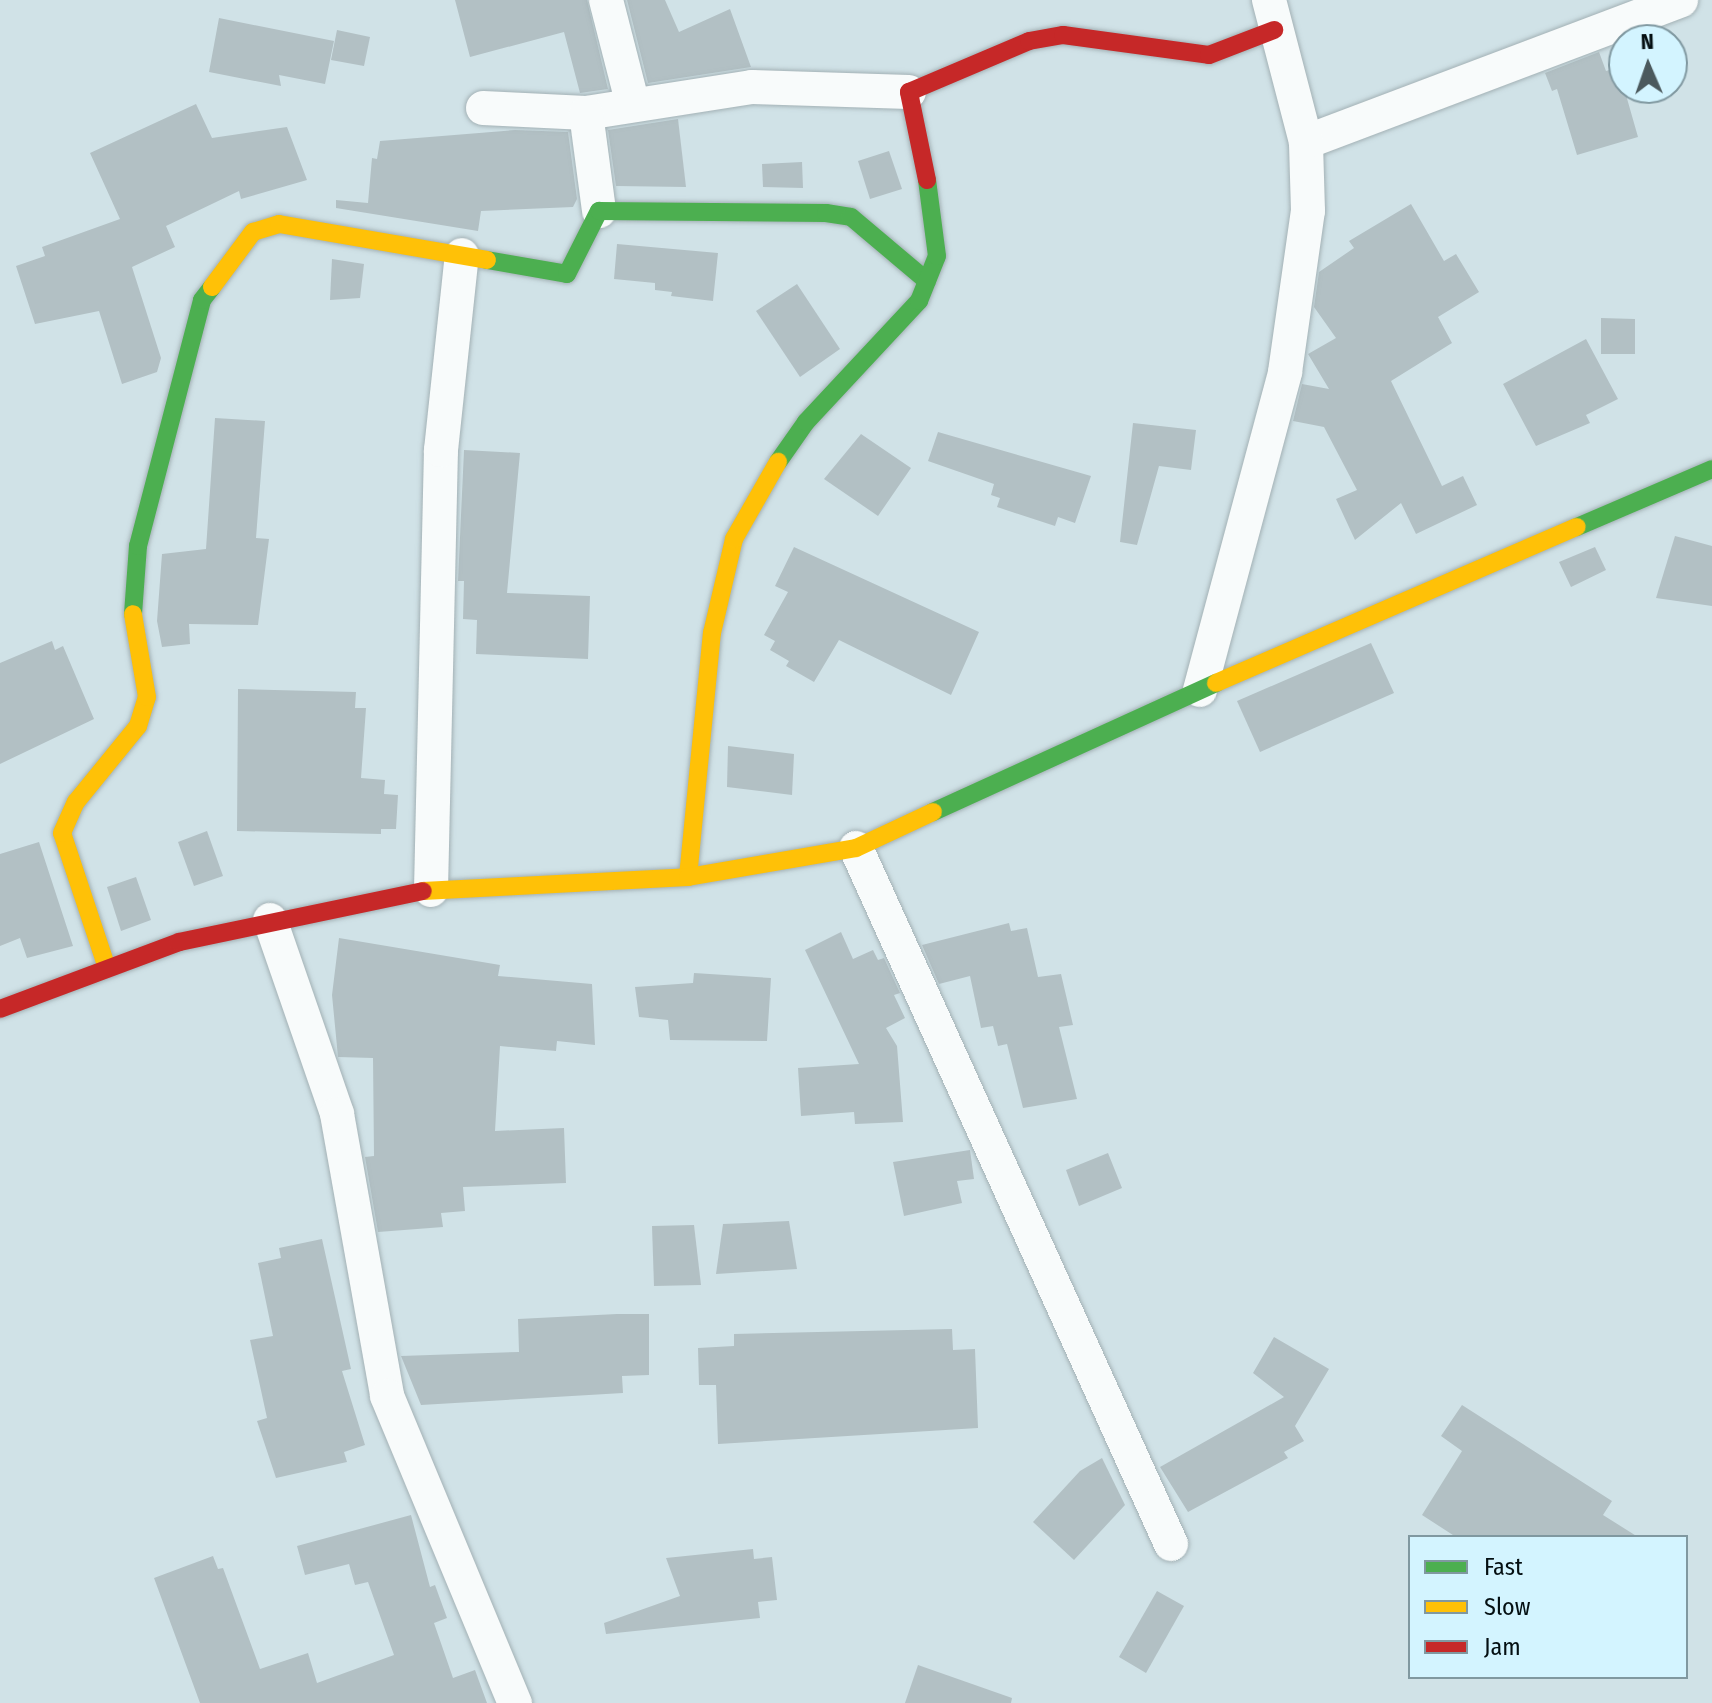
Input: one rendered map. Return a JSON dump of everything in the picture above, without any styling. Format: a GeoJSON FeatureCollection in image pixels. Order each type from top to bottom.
{"type":"FeatureCollection","features":[{"type":"Feature","properties":{"kind":"street"},"geometry":{"type":"LineString","coordinates":[[606,0],[633,105]]}},
{"type":"Feature","properties":{"kind":"street"},"geometry":{"type":"LineString","coordinates":[[1306,142],[1606,14],[1681,0]]}},
{"type":"Feature","properties":{"kind":"street"},"geometry":{"type":"LineString","coordinates":[[483,108],[586,113],[752,87],[909,92],[1029,41],[1063,35],[1209,55],[1272,15],[1306,142],[1308,211],[1285,372],[1200,690]]}},
{"type":"Feature","properties":{"kind":"street"},"geometry":{"type":"LineString","coordinates":[[688,877],[712,633],[734,539],[760,488],[806,422],[919,301],[937,256],[933,209],[909,92]]}},
{"type":"Feature","properties":{"kind":"street"},"geometry":{"type":"LineString","coordinates":[[107,968],[62,833],[76,802],[138,726],[147,697],[132,623],[138,546],[202,300],[253,232],[279,224],[567,274],[599,211],[586,113]]}},
{"type":"Feature","properties":{"kind":"street"},"geometry":{"type":"LineString","coordinates":[[599,211],[851,217],[927,281]]}},
{"type":"Feature","properties":{"kind":"street"},"geometry":{"type":"LineString","coordinates":[[431,890],[441,450],[462,255]]}},
{"type":"Feature","properties":{"kind":"street"},"geometry":{"type":"LineString","coordinates":[[0,1009],[179,942],[270,920],[431,890],[688,877],[856,848],[1200,690],[1712,469]]}},
{"type":"Feature","properties":{"kind":"street"},"geometry":{"type":"LineString","coordinates":[[856,848],[1171,1544]]}},
{"type":"Feature","properties":{"kind":"street"},"geometry":{"type":"LineString","coordinates":[[270,920],[337,1114],[387,1396],[515,1703]]}},
{"type":"Feature","properties":{"kind":"building"},"geometry":{"type":"Polygon","coordinates":[[[455,0],[587,0],[608,89],[580,93],[564,32],[470,57],[455,0]]]}},
{"type":"Feature","properties":{"kind":"building"},"geometry":{"type":"Polygon","coordinates":[[[627,0],[665,0],[679,32],[730,9],[751,67],[648,83],[627,0]]]}},
{"type":"Feature","properties":{"kind":"building"},"geometry":{"type":"Polygon","coordinates":[[[219,18],[334,41],[325,84],[279,75],[281,86],[209,72],[219,18]]]}},
{"type":"Feature","properties":{"kind":"building"},"geometry":{"type":"Polygon","coordinates":[[[337,30],[370,37],[364,66],[331,60],[337,30]]]}},
{"type":"Feature","properties":{"kind":"building"},"geometry":{"type":"Polygon","coordinates":[[[1599,52],[1608,70],[1608,104],[1629,104],[1638,137],[1577,155],[1557,89],[1552,91],[1545,73],[1599,52]]]}},
{"type":"Feature","properties":{"kind":"building"},"geometry":{"type":"Polygon","coordinates":[[[196,104],[212,138],[287,127],[307,180],[241,199],[239,191],[166,226],[175,247],[132,267],[161,358],[157,372],[122,384],[99,311],[35,324],[16,266],[45,256],[42,247],[120,219],[90,153],[196,104]]]}},
{"type":"Feature","properties":{"kind":"building"},"geometry":{"type":"Polygon","coordinates":[[[678,119],[686,187],[616,186],[608,130],[678,119]]]}},
{"type":"Feature","properties":{"kind":"building"},"geometry":{"type":"Polygon","coordinates":[[[515,130],[568,132],[577,199],[573,207],[481,211],[478,231],[336,208],[336,200],[368,203],[372,158],[377,159],[380,141],[515,130]]]}},
{"type":"Feature","properties":{"kind":"building"},"geometry":{"type":"Polygon","coordinates":[[[889,151],[902,189],[870,199],[858,161],[889,151]]]}},
{"type":"Feature","properties":{"kind":"building"},"geometry":{"type":"Polygon","coordinates":[[[802,162],[803,188],[763,187],[762,164],[802,162]]]}},
{"type":"Feature","properties":{"kind":"building"},"geometry":{"type":"Polygon","coordinates":[[[1411,204],[1444,261],[1456,254],[1479,292],[1438,317],[1452,343],[1391,381],[1442,486],[1463,476],[1477,505],[1416,534],[1401,503],[1355,540],[1336,499],[1357,490],[1324,427],[1293,421],[1302,384],[1329,389],[1308,354],[1336,338],[1314,307],[1319,272],[1354,248],[1349,241],[1411,204]]]}},
{"type":"Feature","properties":{"kind":"building"},"geometry":{"type":"Polygon","coordinates":[[[617,244],[718,253],[713,301],[671,296],[672,292],[655,290],[655,283],[614,279],[617,244]]]}},
{"type":"Feature","properties":{"kind":"building"},"geometry":{"type":"Polygon","coordinates":[[[332,259],[364,264],[360,298],[330,300],[332,259]]]}},
{"type":"Feature","properties":{"kind":"building"},"geometry":{"type":"Polygon","coordinates":[[[797,284],[840,349],[800,377],[756,311],[797,284]]]}},
{"type":"Feature","properties":{"kind":"building"},"geometry":{"type":"Polygon","coordinates":[[[1601,318],[1635,319],[1635,354],[1601,354],[1601,318]]]}},
{"type":"Feature","properties":{"kind":"building"},"geometry":{"type":"Polygon","coordinates":[[[1586,339],[1618,399],[1586,415],[1590,423],[1536,446],[1503,384],[1586,339]]]}},
{"type":"Feature","properties":{"kind":"building"},"geometry":{"type":"Polygon","coordinates":[[[215,418],[265,421],[256,538],[269,539],[258,625],[189,624],[190,644],[162,647],[157,621],[162,554],[206,549],[215,418]]]}},
{"type":"Feature","properties":{"kind":"building"},"geometry":{"type":"Polygon","coordinates":[[[1133,423],[1196,430],[1191,470],[1159,466],[1137,545],[1120,542],[1133,423]]]}},
{"type":"Feature","properties":{"kind":"building"},"geometry":{"type":"Polygon","coordinates":[[[938,432],[1091,476],[1075,523],[1058,517],[1055,526],[997,507],[1000,498],[991,495],[994,484],[928,461],[938,432]]]}},
{"type":"Feature","properties":{"kind":"building"},"geometry":{"type":"Polygon","coordinates":[[[861,434],[911,468],[878,516],[824,479],[861,434]]]}},
{"type":"Feature","properties":{"kind":"building"},"geometry":{"type":"Polygon","coordinates":[[[464,450],[520,453],[507,593],[590,596],[588,659],[476,654],[477,620],[463,619],[464,581],[458,581],[464,450]]]}},
{"type":"Feature","properties":{"kind":"building"},"geometry":{"type":"Polygon","coordinates":[[[1675,536],[1712,546],[1712,606],[1656,598],[1675,536]]]}},
{"type":"Feature","properties":{"kind":"building"},"geometry":{"type":"Polygon","coordinates":[[[794,547],[979,632],[951,695],[839,640],[814,682],[786,666],[789,661],[770,650],[775,641],[764,635],[788,592],[775,586],[794,547]]]}},
{"type":"Feature","properties":{"kind":"building"},"geometry":{"type":"Polygon","coordinates":[[[1595,547],[1606,570],[1571,587],[1559,562],[1595,547]]]}},
{"type":"Feature","properties":{"kind":"building"},"geometry":{"type":"Polygon","coordinates":[[[52,641],[55,650],[63,646],[94,719],[0,764],[0,663],[52,641]]]}},
{"type":"Feature","properties":{"kind":"building"},"geometry":{"type":"Polygon","coordinates":[[[1371,643],[1394,693],[1260,752],[1237,701],[1371,643]]]}},
{"type":"Feature","properties":{"kind":"building"},"geometry":{"type":"Polygon","coordinates":[[[238,689],[356,692],[355,708],[366,708],[361,778],[385,780],[384,794],[398,795],[396,829],[381,829],[381,834],[237,831],[238,689]]]}},
{"type":"Feature","properties":{"kind":"building"},"geometry":{"type":"Polygon","coordinates":[[[728,746],[794,754],[792,795],[727,787],[728,746]]]}},
{"type":"Feature","properties":{"kind":"building"},"geometry":{"type":"Polygon","coordinates":[[[207,831],[223,876],[194,886],[178,842],[207,831]]]}},
{"type":"Feature","properties":{"kind":"building"},"geometry":{"type":"Polygon","coordinates":[[[39,842],[73,946],[27,958],[20,938],[0,946],[0,854],[39,842]]]}},
{"type":"Feature","properties":{"kind":"building"},"geometry":{"type":"Polygon","coordinates":[[[136,877],[151,920],[121,931],[107,887],[136,877]]]}},
{"type":"Feature","properties":{"kind":"building"},"geometry":{"type":"Polygon","coordinates":[[[1009,923],[1011,931],[1027,928],[1038,977],[1061,974],[1073,1025],[1059,1027],[1077,1099],[1023,1108],[1007,1044],[998,1046],[993,1026],[981,1028],[970,976],[939,984],[922,945],[1009,923]]]}},
{"type":"Feature","properties":{"kind":"building"},"geometry":{"type":"Polygon","coordinates":[[[841,932],[853,959],[873,950],[878,960],[884,958],[900,993],[894,995],[905,1018],[886,1028],[897,1046],[903,1122],[855,1124],[854,1112],[801,1116],[798,1068],[859,1064],[805,950],[841,932]]]}},
{"type":"Feature","properties":{"kind":"building"},"geometry":{"type":"Polygon","coordinates":[[[339,938],[500,965],[498,976],[592,984],[595,1045],[557,1041],[556,1051],[500,1046],[495,1131],[564,1128],[566,1183],[463,1187],[465,1211],[441,1213],[443,1227],[378,1232],[365,1157],[374,1156],[373,1058],[338,1057],[332,995],[339,938]]]}},
{"type":"Feature","properties":{"kind":"building"},"geometry":{"type":"Polygon","coordinates":[[[694,973],[771,978],[767,1041],[670,1040],[668,1020],[639,1017],[635,987],[693,983],[694,973]]]}},
{"type":"Feature","properties":{"kind":"building"},"geometry":{"type":"Polygon","coordinates":[[[970,1150],[974,1179],[957,1181],[962,1203],[904,1216],[893,1162],[970,1150]]]}},
{"type":"Feature","properties":{"kind":"building"},"geometry":{"type":"Polygon","coordinates":[[[1108,1153],[1122,1188],[1079,1206],[1066,1170],[1108,1153]]]}},
{"type":"Feature","properties":{"kind":"building"},"geometry":{"type":"Polygon","coordinates":[[[789,1221],[797,1269],[716,1274],[723,1224],[789,1221]]]}},
{"type":"Feature","properties":{"kind":"building"},"geometry":{"type":"Polygon","coordinates":[[[694,1225],[701,1285],[654,1286],[652,1226],[694,1225]]]}},
{"type":"Feature","properties":{"kind":"building"},"geometry":{"type":"Polygon","coordinates":[[[322,1239],[351,1369],[342,1371],[365,1445],[344,1452],[347,1462],[276,1478],[257,1421],[267,1418],[250,1340],[273,1336],[258,1263],[281,1258],[279,1248],[322,1239]]]}},
{"type":"Feature","properties":{"kind":"building"},"geometry":{"type":"Polygon","coordinates":[[[649,1314],[649,1375],[622,1376],[623,1393],[421,1405],[401,1356],[519,1352],[518,1319],[649,1314]]]}},
{"type":"Feature","properties":{"kind":"building"},"geometry":{"type":"Polygon","coordinates":[[[952,1329],[953,1350],[975,1349],[978,1428],[718,1444],[716,1385],[699,1385],[698,1348],[734,1346],[734,1334],[952,1329]]]}},
{"type":"Feature","properties":{"kind":"building"},"geometry":{"type":"Polygon","coordinates":[[[1274,1337],[1329,1369],[1295,1426],[1304,1441],[1284,1452],[1288,1458],[1188,1512],[1160,1467],[1284,1397],[1253,1373],[1274,1337]]]}},
{"type":"Feature","properties":{"kind":"building"},"geometry":{"type":"Polygon","coordinates":[[[1462,1405],[1612,1501],[1603,1515],[1635,1535],[1453,1535],[1422,1515],[1462,1451],[1441,1436],[1462,1405]]]}},
{"type":"Feature","properties":{"kind":"building"},"geometry":{"type":"Polygon","coordinates":[[[1102,1458],[1125,1505],[1074,1560],[1033,1522],[1080,1471],[1102,1458]]]}},
{"type":"Feature","properties":{"kind":"building"},"geometry":{"type":"Polygon","coordinates":[[[411,1515],[430,1587],[435,1585],[447,1618],[434,1623],[453,1678],[475,1670],[487,1703],[200,1703],[154,1578],[213,1556],[218,1569],[223,1568],[260,1669],[308,1653],[317,1683],[394,1655],[368,1582],[355,1585],[349,1564],[305,1575],[297,1546],[411,1515]]]}},
{"type":"Feature","properties":{"kind":"building"},"geometry":{"type":"Polygon","coordinates":[[[753,1549],[754,1559],[772,1557],[777,1600],[758,1602],[760,1618],[606,1634],[604,1623],[680,1596],[666,1558],[753,1549]]]}},
{"type":"Feature","properties":{"kind":"building"},"geometry":{"type":"Polygon","coordinates":[[[1157,1591],[1184,1606],[1146,1673],[1119,1657],[1157,1591]]]}},
{"type":"Feature","properties":{"kind":"building"},"geometry":{"type":"Polygon","coordinates":[[[918,1665],[1012,1698],[1011,1703],[905,1703],[918,1665]]]}},
{"type":"Feature","properties":{"kind":"traffic: fast"},"geometry":{"type":"LineString","coordinates":[[778,462],[806,422],[919,301],[937,256],[927,180]]}},
{"type":"Feature","properties":{"kind":"traffic: fast"},"geometry":{"type":"LineString","coordinates":[[487,260],[567,274],[599,211],[826,213],[851,217],[927,281]]}},
{"type":"Feature","properties":{"kind":"traffic: fast"},"geometry":{"type":"LineString","coordinates":[[133,614],[138,546],[202,300],[212,287]]}},
{"type":"Feature","properties":{"kind":"traffic: fast"},"geometry":{"type":"LineString","coordinates":[[1577,527],[1712,469]]}},
{"type":"Feature","properties":{"kind":"traffic: fast"},"geometry":{"type":"LineString","coordinates":[[933,812],[1216,683]]}},
{"type":"Feature","properties":{"kind":"traffic: slow"},"geometry":{"type":"LineString","coordinates":[[212,287],[253,232],[279,224],[487,260]]}},
{"type":"Feature","properties":{"kind":"traffic: slow"},"geometry":{"type":"LineString","coordinates":[[688,877],[712,633],[734,539],[778,462]]}},
{"type":"Feature","properties":{"kind":"traffic: slow"},"geometry":{"type":"LineString","coordinates":[[1216,683],[1577,527]]}},
{"type":"Feature","properties":{"kind":"traffic: slow"},"geometry":{"type":"LineString","coordinates":[[107,968],[62,833],[76,802],[138,726],[147,697],[133,614]]}},
{"type":"Feature","properties":{"kind":"traffic: slow"},"geometry":{"type":"LineString","coordinates":[[423,891],[688,877],[856,848],[933,812]]}},
{"type":"Feature","properties":{"kind":"traffic: jam"},"geometry":{"type":"LineString","coordinates":[[927,180],[909,92],[1029,41],[1063,35],[1209,55],[1274,30]]}},
{"type":"Feature","properties":{"kind":"traffic: jam"},"geometry":{"type":"LineString","coordinates":[[0,1009],[179,942],[423,891]]}}]}
